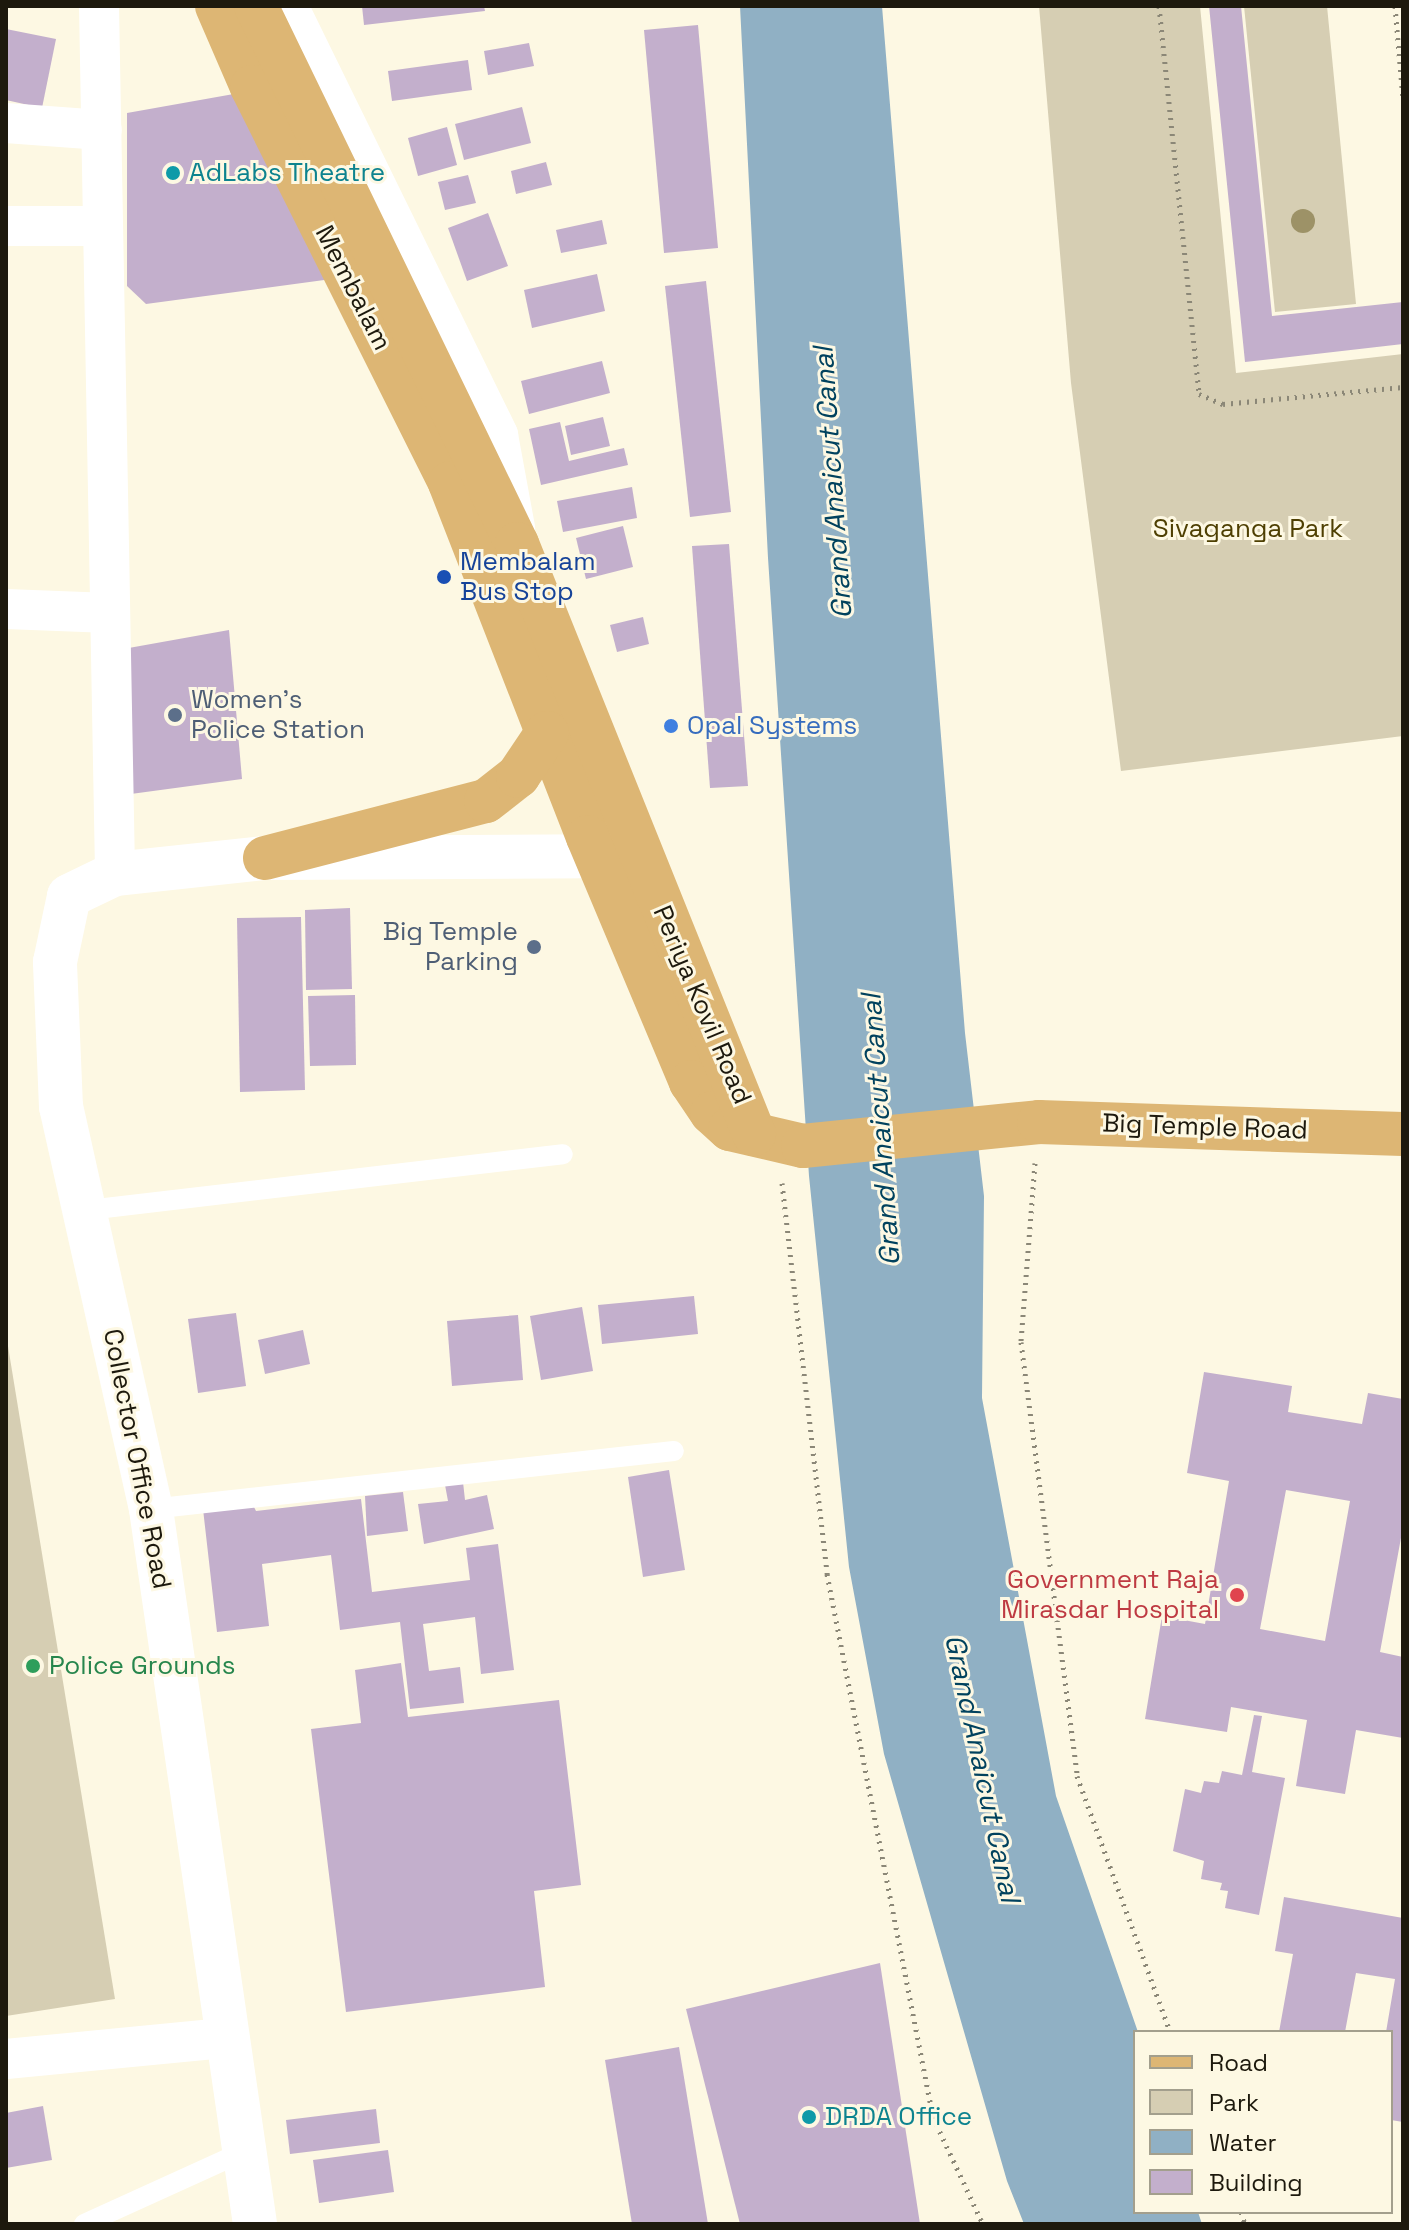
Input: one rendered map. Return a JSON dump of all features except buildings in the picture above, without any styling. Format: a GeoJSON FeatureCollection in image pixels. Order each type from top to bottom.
{"type":"FeatureCollection","features":[{"type":"Feature","properties":{"kind":"main road","name":"Membalam"},"geometry":{"type":"LineString","coordinates":[[217,6],[252,87],[466,474]]}},
{"type":"Feature","properties":{"kind":"main road","name":"Membalam"},"geometry":{"type":"LineString","coordinates":[[256,6],[466,474]]}},
{"type":"Feature","properties":{"kind":"main road","name":"Periya Kovil Road"},"geometry":{"type":"LineString","coordinates":[[466,474],[517,544],[640,856],[778,1141]]}},
{"type":"Feature","properties":{"kind":"main road","name":"Periya Kovil Road"},"geometry":{"type":"LineString","coordinates":[[466,474],[547,733],[691,1082],[730,1129],[778,1141]]}},
{"type":"Feature","properties":{"kind":"main road"},"geometry":{"type":"LineString","coordinates":[[265,858],[486,801],[518,776],[547,733]]}},
{"type":"Feature","properties":{"kind":"main road","name":"Collector Office Road"},"geometry":{"type":"LineString","coordinates":[[255,2224],[224,2038],[151,1509],[88,1210],[61,1107],[55,962],[69,896],[115,874],[265,858],[640,856]]}},
{"type":"Feature","properties":{"kind":"main road","name":"Big Temple Road"},"geometry":{"type":"LineString","coordinates":[[778,1141],[1023,1123],[1403,1134]]}},
{"type":"Feature","properties":{"kind":"street"},"geometry":{"type":"LineString","coordinates":[[99,6],[115,874]]}},
{"type":"Feature","properties":{"kind":"street"},"geometry":{"type":"LineString","coordinates":[[288,6],[498,435],[517,544]]}},
{"type":"Feature","properties":{"kind":"street"},"geometry":{"type":"LineString","coordinates":[[6,123],[102,130]]}},
{"type":"Feature","properties":{"kind":"street"},"geometry":{"type":"LineString","coordinates":[[6,226],[101,226]]}},
{"type":"Feature","properties":{"kind":"street"},"geometry":{"type":"LineString","coordinates":[[6,609],[110,613]]}},
{"type":"Feature","properties":{"kind":"street"},"geometry":{"type":"LineString","coordinates":[[6,2059],[224,2038]]}},
{"type":"Feature","properties":{"kind":"lane"},"geometry":{"type":"LineString","coordinates":[[88,1210],[563,1154]]}},
{"type":"Feature","properties":{"kind":"lane"},"geometry":{"type":"LineString","coordinates":[[151,1509],[674,1451]]}},
{"type":"Feature","properties":{"kind":"lane"},"geometry":{"type":"LineString","coordinates":[[84,2224],[243,2152]]}},
{"type":"Feature","properties":{"kind":"path"},"geometry":{"type":"LineString","coordinates":[[1159,6],[1199,394],[1223,404],[1403,387]]}},
{"type":"Feature","properties":{"kind":"path"},"geometry":{"type":"LineString","coordinates":[[1395,6],[1403,99]]}},
{"type":"Feature","properties":{"kind":"path"},"geometry":{"type":"LineString","coordinates":[[1023,1123],[1021,1342],[1077,1776],[1169,2030]]}},
{"type":"Feature","properties":{"kind":"path"},"geometry":{"type":"LineString","coordinates":[[778,1141],[827,1574],[933,2117],[983,2224]]}},
{"type":"Feature","properties":{"kind":"green space","name":"Sivaganga Park"},"geometry":{"type":"Polygon","coordinates":[[[1039,6],[1200,6],[1236,373],[1403,354],[1403,736],[1121,771],[1071,383],[1039,6]]]}},
{"type":"Feature","properties":{"kind":"green space"},"geometry":{"type":"Polygon","coordinates":[[[1244,6],[1327,6],[1356,304],[1275,312],[1244,6]]]}},
{"type":"Feature","properties":{"kind":"green space","name":"Police Grounds"},"geometry":{"type":"Polygon","coordinates":[[[6,1334],[115,1999],[6,2016],[6,1334]]]}},
{"type":"Feature","properties":{"kind":"water","name":"Grand Anaicut Canal"},"geometry":{"type":"Polygon","coordinates":[[[740,6],[882,6],[965,1033],[984,1196],[982,1398],[1056,1796],[1137,2030],[1133,2030],[1133,2214],[1199,2214],[1202,2224],[1024,2224],[1007,2181],[884,1754],[849,1567],[809,1176],[768,558],[740,6]]]}},
{"type":"Feature","properties":{"kind":"place","name":"AdLabs Theatre"},"geometry":{"type":"Point","coordinates":[173,173]}},
{"type":"Feature","properties":{"kind":"place","name":"Membalam Bus Stop"},"geometry":{"type":"Point","coordinates":[444,577]}},
{"type":"Feature","properties":{"kind":"place","name":"Women's Police Station"},"geometry":{"type":"Point","coordinates":[175,715]}},
{"type":"Feature","properties":{"kind":"place","name":"Opal Systems"},"geometry":{"type":"Point","coordinates":[671,726]}},
{"type":"Feature","properties":{"kind":"place","name":"Big Temple Parking"},"geometry":{"type":"Point","coordinates":[534,947]}},
{"type":"Feature","properties":{"kind":"place","name":"Government Raja Mirasdar Hospital"},"geometry":{"type":"Point","coordinates":[1237,1595]}},
{"type":"Feature","properties":{"kind":"place","name":"Police Grounds"},"geometry":{"type":"Point","coordinates":[33,1666]}},
{"type":"Feature","properties":{"kind":"place","name":"DRDA Office"},"geometry":{"type":"Point","coordinates":[809,2117]}}]}
